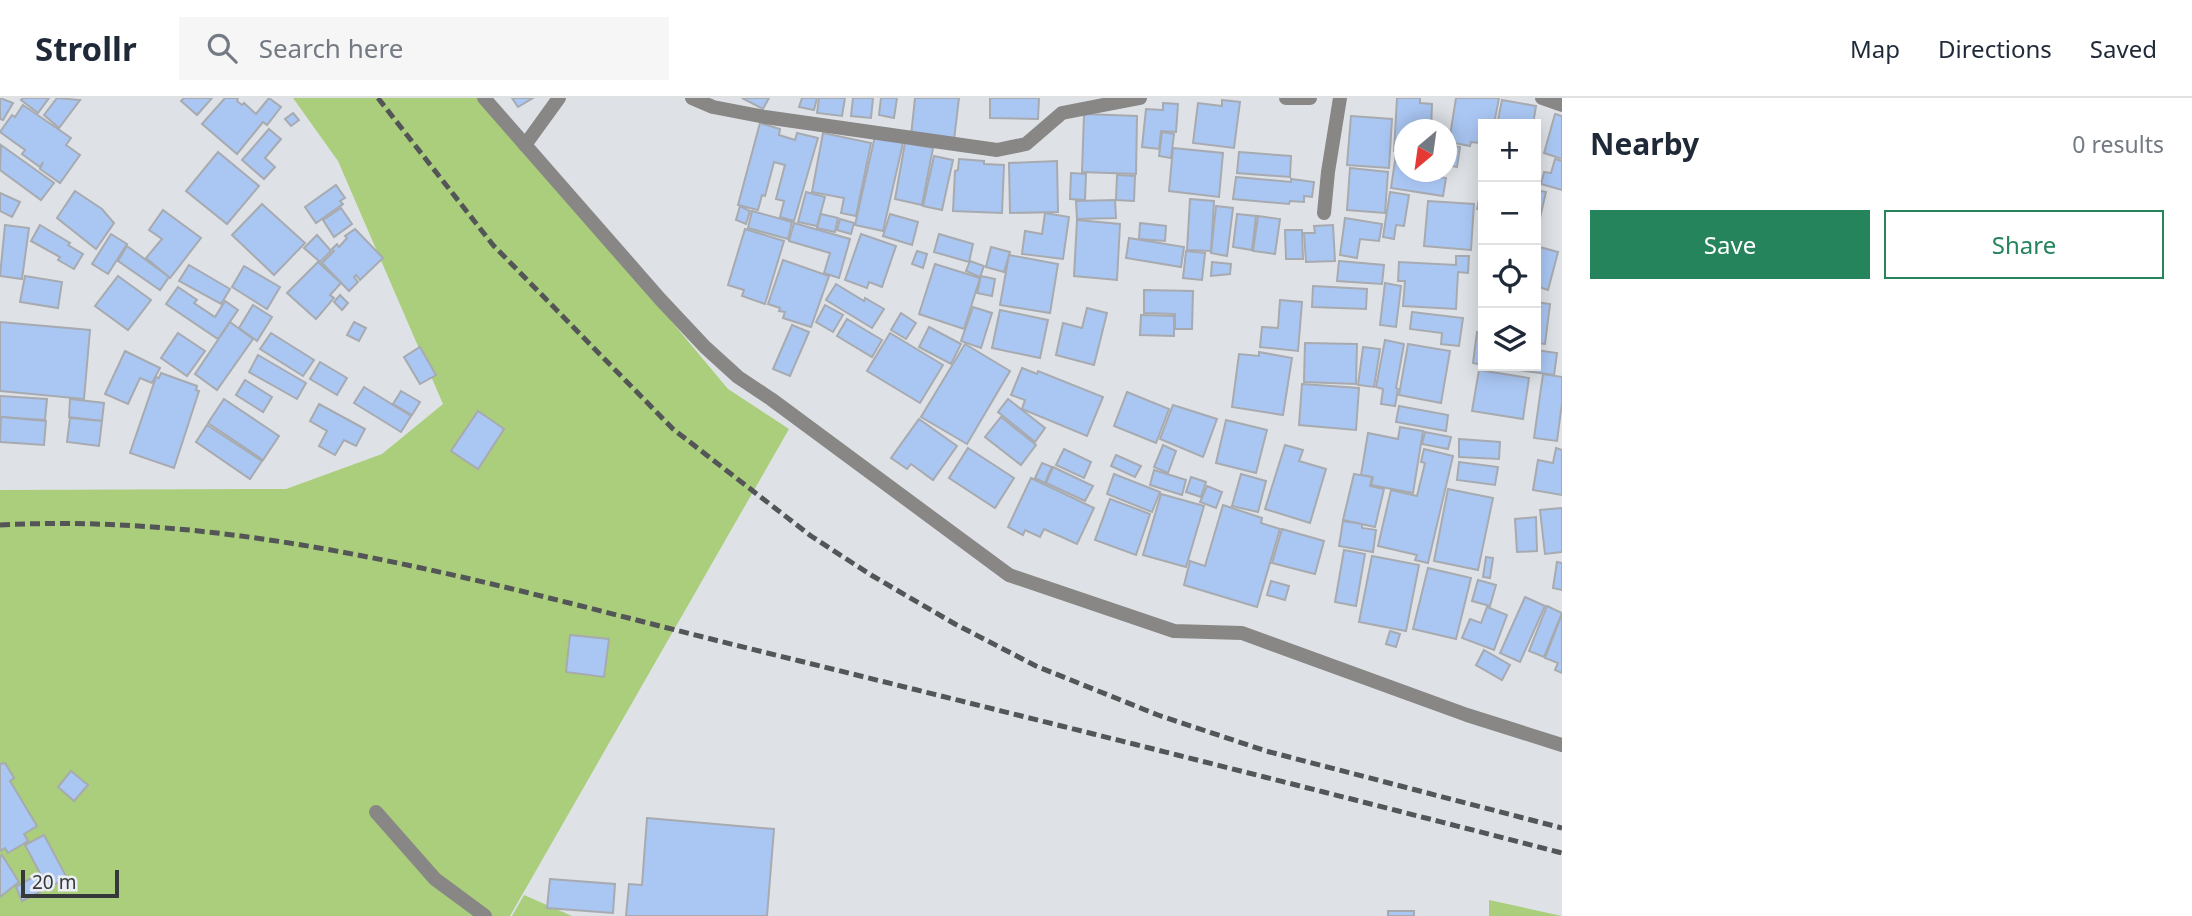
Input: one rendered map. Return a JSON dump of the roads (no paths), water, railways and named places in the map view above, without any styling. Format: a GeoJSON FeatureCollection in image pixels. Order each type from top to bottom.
{"type":"FeatureCollection","features":[{"type":"Feature","properties":{"kind":"street"},"geometry":{"type":"LineString","coordinates":[[484,98],[660,299],[738,377],[1009,575],[1174,631],[1242,634],[1467,715],[1562,745]]}},
{"type":"Feature","properties":{"kind":"street"},"geometry":{"type":"LineString","coordinates":[[525,145],[559,98]]}},
{"type":"Feature","properties":{"kind":"street"},"geometry":{"type":"LineString","coordinates":[[692,98],[713,107],[765,117],[997,150],[1026,144],[1062,114],[1140,98]]}},
{"type":"Feature","properties":{"kind":"street"},"geometry":{"type":"LineString","coordinates":[[1286,98],[1310,98]]}},
{"type":"Feature","properties":{"kind":"street"},"geometry":{"type":"LineString","coordinates":[[1324,213],[1340,98]]}},
{"type":"Feature","properties":{"kind":"street"},"geometry":{"type":"LineString","coordinates":[[1542,98],[1562,105]]}},
{"type":"Feature","properties":{"kind":"street"},"geometry":{"type":"LineString","coordinates":[[376,812],[435,879],[485,916]]}},
{"type":"Feature","properties":{"kind":"railway"},"geometry":{"type":"LineString","coordinates":[[378,98],[493,245],[673,429],[811,536],[871,575],[955,624],[1036,666],[1158,715],[1266,751],[1562,828]]}},
{"type":"Feature","properties":{"kind":"railway"},"geometry":{"type":"LineString","coordinates":[[0,525],[94,524],[187,530],[279,541],[463,577],[1562,853]]}}]}
